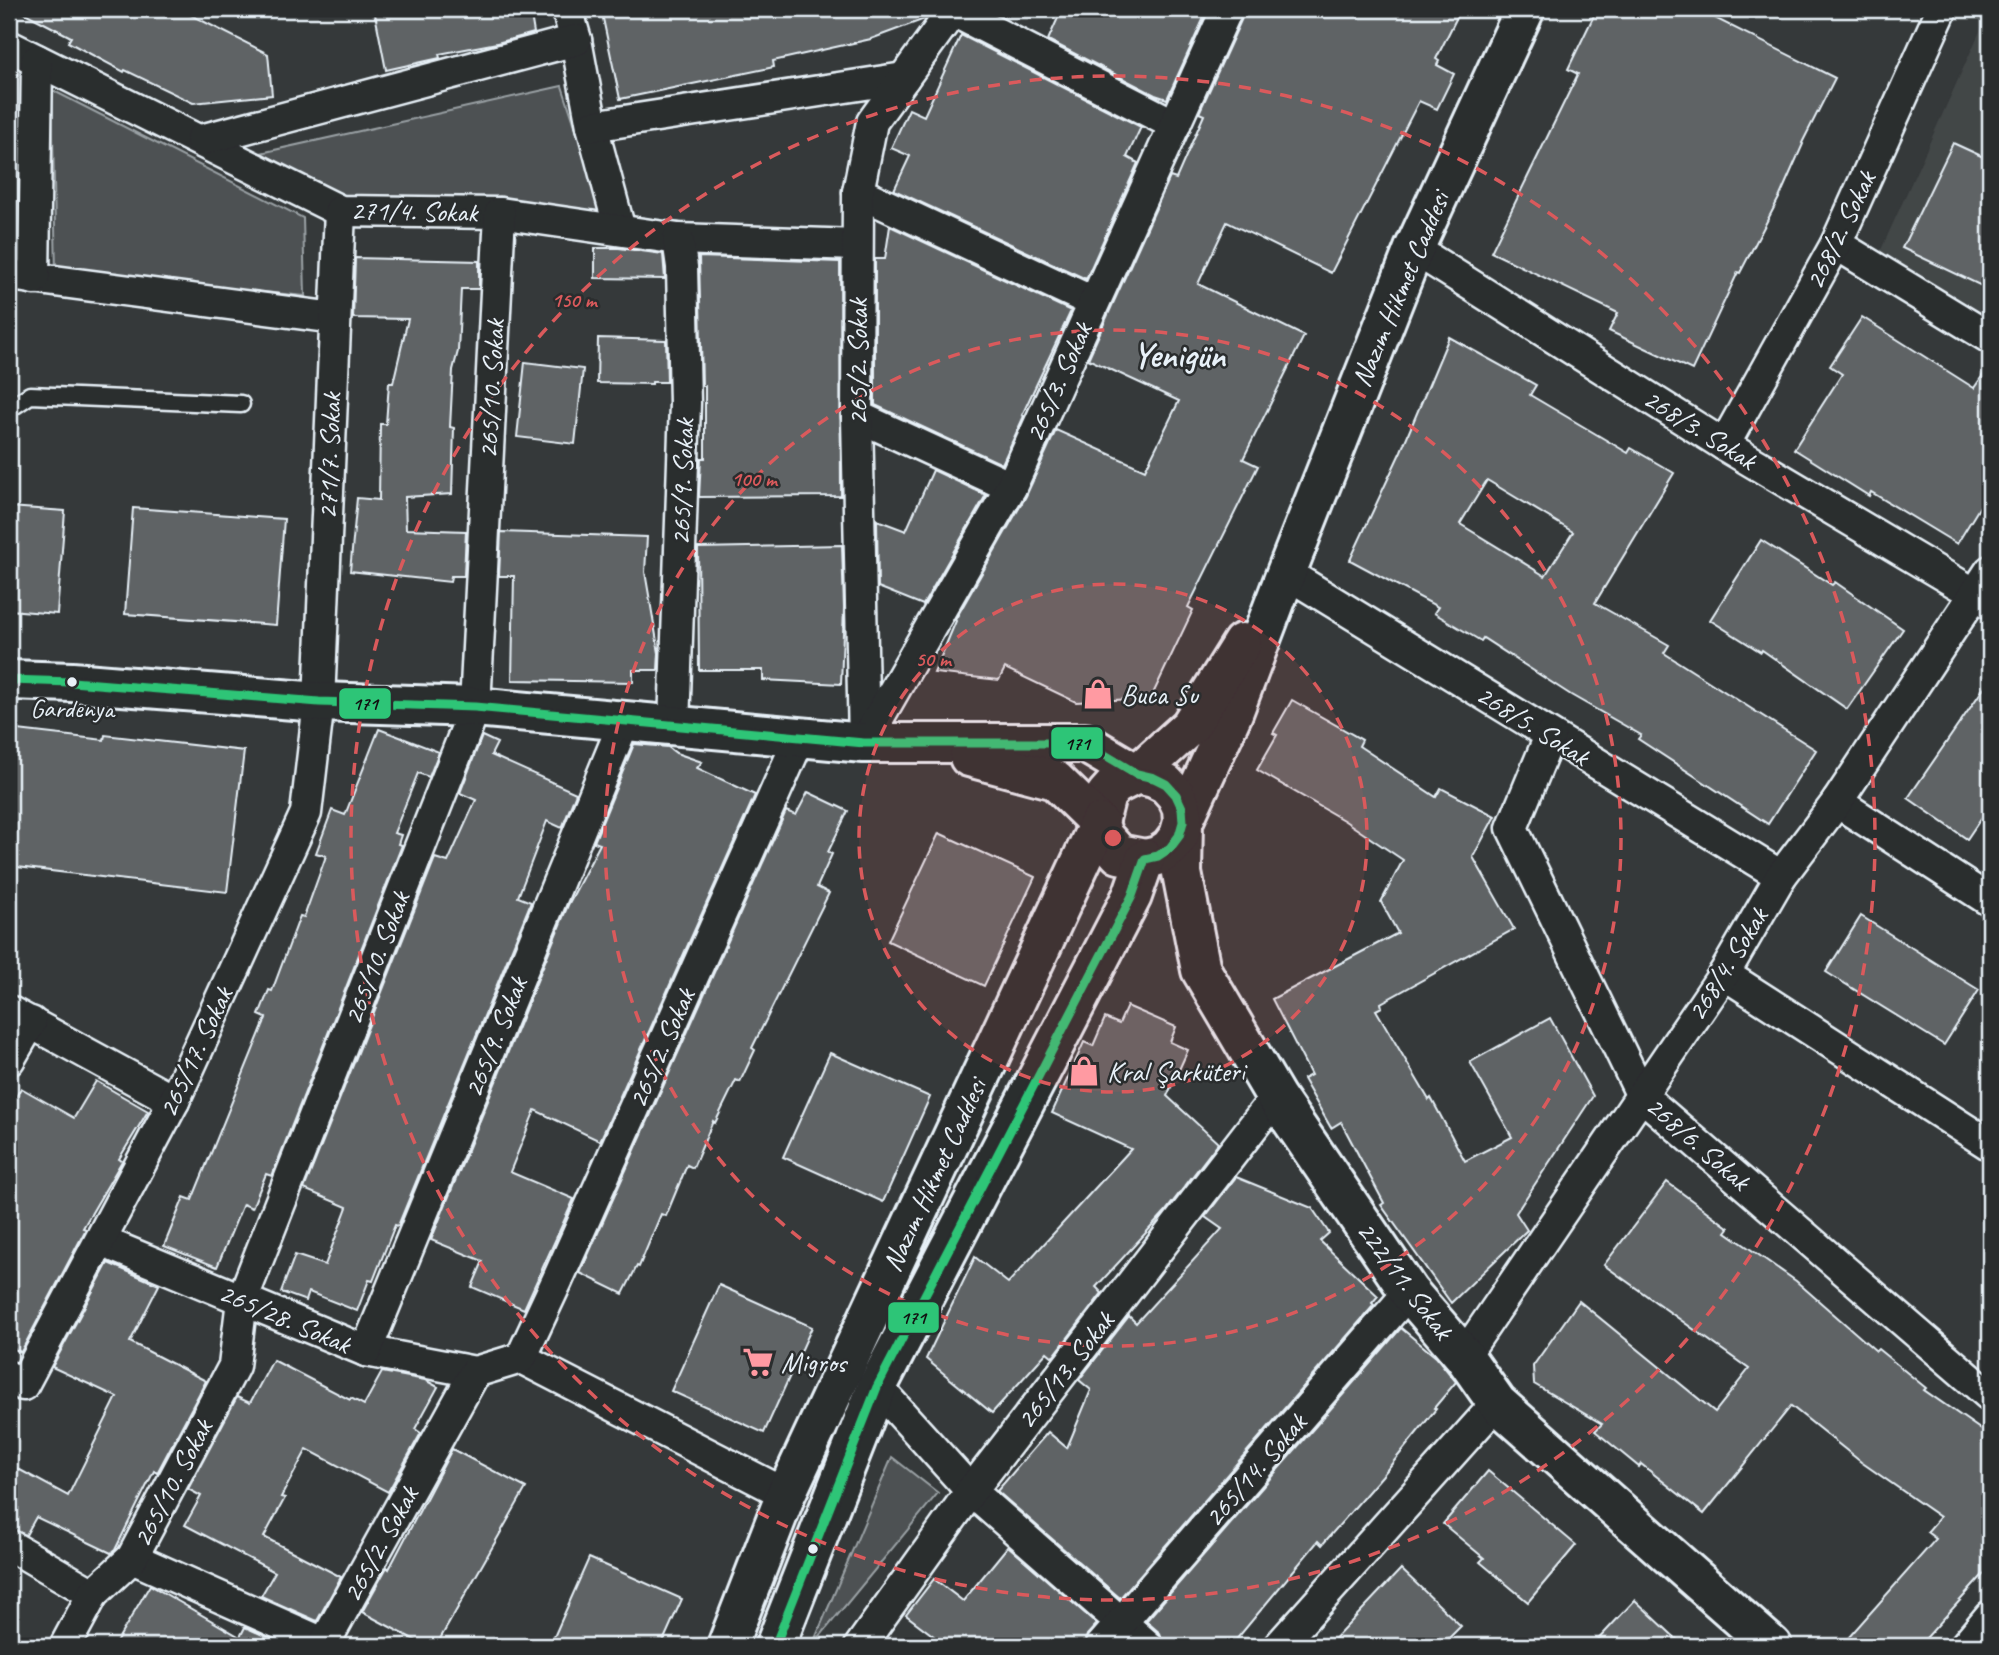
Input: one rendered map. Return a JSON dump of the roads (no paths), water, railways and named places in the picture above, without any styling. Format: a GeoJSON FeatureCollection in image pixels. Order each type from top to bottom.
{"type":"FeatureCollection","features":[{"type":"Feature","properties":{"kind":"main road","name":"Nazım Hikmet Caddesi"},"geometry":{"type":"LineString","coordinates":[[1183,822],[1233,713],[1413,249],[1525,9]]}},
{"type":"Feature","properties":{"kind":"main road","name":"Nazım Hikmet Caddesi"},"geometry":{"type":"LineString","coordinates":[[1137,774],[1190,726],[1286,573]]}},
{"type":"Feature","properties":{"kind":"main road"},"geometry":{"type":"LineString","coordinates":[[9,680],[72,682],[319,702],[475,707],[864,743],[920,743],[1085,743],[1137,774],[1166,784],[1179,801],[1183,822],[1179,836],[1170,848],[1158,856],[1145,859],[1119,854],[1103,836],[1099,823],[1055,780],[920,743]]}},
{"type":"Feature","properties":{"kind":"main road"},"geometry":{"type":"LineString","coordinates":[[1099,823],[1106,795],[1115,785],[1137,774]]}},
{"type":"Feature","properties":{"kind":"main road","name":"222/11. Sokak"},"geometry":{"type":"LineString","coordinates":[[1183,822],[1182,873],[1201,970],[1276,1097],[1409,1292],[1464,1356],[1497,1403],[1772,1646]]}},
{"type":"Feature","properties":{"kind":"main road","name":"Nazım Hikmet Caddesi"},"geometry":{"type":"LineString","coordinates":[[727,1646],[786,1494],[1099,823]]}},
{"type":"Feature","properties":{"kind":"main road","name":"Nazım Hikmet Caddesi"},"geometry":{"type":"LineString","coordinates":[[775,1646],[877,1387],[1145,897],[1145,859]]}},
{"type":"Feature","properties":{"kind":"main road"},"geometry":{"type":"LineString","coordinates":[[1145,897],[1201,970]]}},
{"type":"Feature","properties":{"kind":"street"},"geometry":{"type":"LineString","coordinates":[[568,9],[592,126],[620,230]]}},
{"type":"Feature","properties":{"kind":"street","name":"265/3. Sokak"},"geometry":{"type":"LineString","coordinates":[[864,743],[1011,487],[1227,9]]}},
{"type":"Feature","properties":{"kind":"street","name":"268/2. Sokak"},"geometry":{"type":"LineString","coordinates":[[1724,445],[1836,244],[1942,9]]}},
{"type":"Feature","properties":{"kind":"street"},"geometry":{"type":"LineString","coordinates":[[954,10],[1175,125]]}},
{"type":"Feature","properties":{"kind":"street","name":"265/2. Sokak"},"geometry":{"type":"LineString","coordinates":[[864,743],[857,416],[858,192],[872,122],[954,10]]}},
{"type":"Feature","properties":{"kind":"street"},"geometry":{"type":"LineString","coordinates":[[201,140],[576,40]]}},
{"type":"Feature","properties":{"kind":"street","name":"271/4. Sokak"},"geometry":{"type":"LineString","coordinates":[[9,46],[340,211],[500,213],[678,239],[857,245]]}},
{"type":"Feature","properties":{"kind":"street"},"geometry":{"type":"LineString","coordinates":[[37,60],[21,277],[335,318]]}},
{"type":"Feature","properties":{"kind":"street"},"geometry":{"type":"LineString","coordinates":[[592,126],[904,78]]}},
{"type":"Feature","properties":{"kind":"street"},"geometry":{"type":"LineString","coordinates":[[858,192],[1093,302]]}},
{"type":"Feature","properties":{"kind":"street","name":"271/7. Sokak"},"geometry":{"type":"LineString","coordinates":[[319,702],[340,211]]}},
{"type":"Feature","properties":{"kind":"street","name":"265/10. Sokak"},"geometry":{"type":"LineString","coordinates":[[65,1646],[93,1594],[132,1558],[234,1366],[242,1300],[475,707],[500,213]]}},
{"type":"Feature","properties":{"kind":"street","name":"265/9. Sokak"},"geometry":{"type":"LineString","coordinates":[[674,726],[685,404],[682,267],[678,239]]}},
{"type":"Feature","properties":{"kind":"street"},"geometry":{"type":"LineString","coordinates":[[1836,244],[1990,338]]}},
{"type":"Feature","properties":{"kind":"street","name":"268/3. Sokak"},"geometry":{"type":"LineString","coordinates":[[1413,249],[1724,445],[1985,589]]}},
{"type":"Feature","properties":{"kind":"street"},"geometry":{"type":"LineString","coordinates":[[857,416],[1011,487]]}},
{"type":"Feature","properties":{"kind":"street","name":"268/5. Sokak"},"geometry":{"type":"LineString","coordinates":[[1286,573],[1781,876]]}},
{"type":"Feature","properties":{"kind":"street","name":"268/4. Sokak"},"geometry":{"type":"LineString","coordinates":[[1464,1356],[1724,974],[1781,876],[1837,803],[1985,589]]}},
{"type":"Feature","properties":{"kind":"street","name":"265/17. Sokak"},"geometry":{"type":"LineString","coordinates":[[16,1381],[101,1241],[174,1101],[306,813],[319,702]]}},
{"type":"Feature","properties":{"kind":"street","name":"265/9. Sokak"},"geometry":{"type":"LineString","coordinates":[[366,1351],[624,722]]}},
{"type":"Feature","properties":{"kind":"street","name":"268/6. Sokak"},"geometry":{"type":"LineString","coordinates":[[1550,736],[1512,828],[1642,1096],[1990,1396]]}},
{"type":"Feature","properties":{"kind":"street","name":"265/2. Sokak"},"geometry":{"type":"LineString","coordinates":[[521,1358],[800,737]]}},
{"type":"Feature","properties":{"kind":"street"},"geometry":{"type":"LineString","coordinates":[[1837,803],[1990,901]]}},
{"type":"Feature","properties":{"kind":"street"},"geometry":{"type":"LineString","coordinates":[[1724,974],[1990,1145]]}},
{"type":"Feature","properties":{"kind":"street"},"geometry":{"type":"LineString","coordinates":[[9,1060],[20,1016],[174,1101]]}},
{"type":"Feature","properties":{"kind":"street","name":"265/13. Sokak"},"geometry":{"type":"LineString","coordinates":[[860,1646],[971,1491],[1276,1097]]}},
{"type":"Feature","properties":{"kind":"street","name":"265/28. Sokak"},"geometry":{"type":"LineString","coordinates":[[101,1241],[366,1351],[475,1372]]}},
{"type":"Feature","properties":{"kind":"street","name":"265/14. Sokak"},"geometry":{"type":"LineString","coordinates":[[1101,1646],[1409,1292]]}},
{"type":"Feature","properties":{"kind":"street"},"geometry":{"type":"LineString","coordinates":[[475,1372],[521,1358],[786,1494]]}},
{"type":"Feature","properties":{"kind":"street","name":"265/2. Sokak"},"geometry":{"type":"LineString","coordinates":[[326,1645],[475,1372]]}},
{"type":"Feature","properties":{"kind":"street"},"geometry":{"type":"LineString","coordinates":[[877,1387],[971,1491],[1148,1646]]}},
{"type":"Feature","properties":{"kind":"street"},"geometry":{"type":"LineString","coordinates":[[1279,1646],[1497,1403]]}},
{"type":"Feature","properties":{"kind":"street"},"geometry":{"type":"LineString","coordinates":[[9,1545],[93,1594]]}},
{"type":"Feature","properties":{"kind":"street"},"geometry":{"type":"LineString","coordinates":[[132,1558],[326,1645]]}},
{"type":"Feature","properties":{"kind":"street"},"geometry":{"type":"LineString","coordinates":[[1965,1646],[1990,1616]]}},
{"type":"Feature","properties":{"kind":"lane"},"geometry":{"type":"LineString","coordinates":[[9,409],[30,395],[241,404]]}},
{"type":"Feature","properties":{"kind":"place","name":"Gardenya"},"geometry":{"type":"Point","coordinates":[72,682]}},
{"type":"Feature","properties":{"kind":"place","name":"Buca Su"},"geometry":{"type":"Point","coordinates":[1098,694]}},
{"type":"Feature","properties":{"kind":"place","name":"Kral Şarküteri"},"geometry":{"type":"Point","coordinates":[1084,1071]}},
{"type":"Feature","properties":{"kind":"place","name":"Migros"},"geometry":{"type":"Point","coordinates":[758,1362]}},
{"type":"Feature","properties":{"kind":"district","name":"Yenigün"},"geometry":{"type":"Point","coordinates":[1179,355]}}]}
